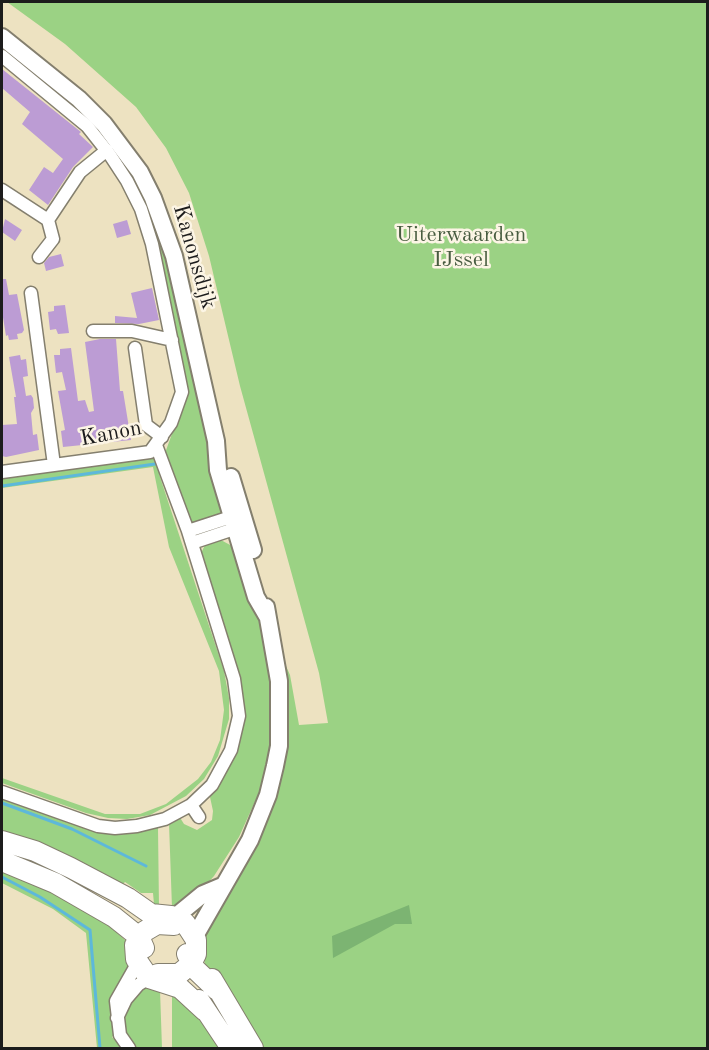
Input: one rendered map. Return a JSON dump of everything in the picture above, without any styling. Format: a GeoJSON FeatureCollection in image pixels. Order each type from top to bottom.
{"type":"FeatureCollection","features":[{"type":"Feature","properties":{"kind":"main road"},"geometry":{"type":"LineString","coordinates":[[2,841],[35,851],[108,888],[179,933],[253,1048]]}},
{"type":"Feature","properties":{"kind":"main road"},"geometry":{"type":"LineString","coordinates":[[2,861],[55,883],[98,909],[152,965],[205,1011],[231,1048]]}},
{"type":"Feature","properties":{"kind":"main road"},"geometry":{"type":"LineString","coordinates":[[152,965],[179,933]]}},
{"type":"Feature","properties":{"kind":"main road"},"geometry":{"type":"LineString","coordinates":[[152,965],[179,933]]}},
{"type":"Feature","properties":{"kind":"street","name":"Kanonsdijk"},"geometry":{"type":"LineString","coordinates":[[2,37],[79,99],[104,124],[140,172],[164,222],[174,256],[216,441],[218,470],[265,593],[279,681],[279,746],[268,795],[257,824],[222,886],[215,905],[179,933]]}},
{"type":"Feature","properties":{"kind":"street","name":"Kanonsdijk"},"geometry":{"type":"LineString","coordinates":[[2,56],[75,115],[107,150],[136,198],[148,231],[182,392],[171,423],[159,441]]}},
{"type":"Feature","properties":{"kind":"street"},"geometry":{"type":"LineString","coordinates":[[48,220],[81,172],[107,150]]}},
{"type":"Feature","properties":{"kind":"street"},"geometry":{"type":"LineString","coordinates":[[2,190],[48,220],[53,239],[39,257]]}},
{"type":"Feature","properties":{"kind":"street"},"geometry":{"type":"LineString","coordinates":[[31,293],[54,465]]}},
{"type":"Feature","properties":{"kind":"street"},"geometry":{"type":"LineString","coordinates":[[93,331],[132,331],[172,340]]}},
{"type":"Feature","properties":{"kind":"street","name":"Kanon"},"geometry":{"type":"LineString","coordinates":[[2,472],[146,453],[159,441],[145,423],[135,348]]}},
{"type":"Feature","properties":{"kind":"street"},"geometry":{"type":"LineString","coordinates":[[2,792],[98,825],[126,828],[165,819],[191,805],[212,784],[224,767],[231,750],[239,716],[234,679],[159,441]]}},
{"type":"Feature","properties":{"kind":"street"},"geometry":{"type":"LineString","coordinates":[[190,537],[236,522]]}},
{"type":"Feature","properties":{"kind":"street"},"geometry":{"type":"LineString","coordinates":[[191,805],[199,817]]}},
{"type":"Feature","properties":{"kind":"street"},"geometry":{"type":"LineString","coordinates":[[179,933],[203,894],[222,886]]}},
{"type":"Feature","properties":{"kind":"street"},"geometry":{"type":"LineString","coordinates":[[129,1048],[120,1035],[116,1001],[152,965]]}},
{"type":"Feature","properties":{"kind":"street"},"geometry":{"type":"LineString","coordinates":[[117,1019],[126,999],[152,965]]}},
{"type":"Feature","properties":{"kind":"green space","name":"Uiterwaarden IJssel"},"geometry":{"type":"Polygon","coordinates":[[[7,2],[707,2],[707,1048],[260,1048],[221,985],[205,964],[200,942],[263,827],[282,657],[290,675],[299,725],[328,723],[319,673],[240,386],[209,256],[189,193],[166,148],[136,107],[65,44],[7,2]]]}},
{"type":"Feature","properties":{"kind":"green space"},"geometry":{"type":"Polygon","coordinates":[[[2,47],[84,112],[102,131],[138,182],[165,246],[222,511],[220,515],[192,526],[165,453],[184,401],[155,242],[114,153],[2,51],[2,47]]]}},
{"type":"Feature","properties":{"kind":"green space"},"geometry":{"type":"Polygon","coordinates":[[[154,456],[162,466],[159,474],[224,671],[229,698],[229,719],[218,756],[204,779],[186,796],[150,815],[127,819],[108,818],[86,813],[2,783],[2,778],[105,814],[140,814],[166,804],[198,779],[211,762],[220,740],[224,710],[219,671],[169,547],[153,467],[2,488],[2,478],[69,466],[72,469],[144,459],[154,456]]]}},
{"type":"Feature","properties":{"kind":"green space"},"geometry":{"type":"Polygon","coordinates":[[[219,539],[232,546],[264,628],[271,668],[274,718],[267,775],[239,837],[214,876],[197,895],[172,908],[169,823],[179,816],[184,824],[197,830],[212,820],[210,797],[239,732],[223,630],[226,629],[222,626],[199,557],[206,543],[219,539]]]}},
{"type":"Feature","properties":{"kind":"green space"},"geometry":{"type":"Polygon","coordinates":[[[2,795],[78,823],[158,828],[159,908],[154,904],[153,893],[141,893],[125,882],[122,885],[2,833],[2,795]]]}},
{"type":"Feature","properties":{"kind":"green space"},"geometry":{"type":"Polygon","coordinates":[[[2,864],[103,920],[125,940],[130,967],[112,1003],[111,1012],[114,1035],[112,1037],[123,1048],[97,1048],[86,933],[53,909],[2,883],[2,864]]]}},
{"type":"Feature","properties":{"kind":"green space"},"geometry":{"type":"Polygon","coordinates":[[[409,905],[412,924],[395,924],[333,958],[332,936],[409,905]]]}},
{"type":"Feature","properties":{"kind":"green space"},"geometry":{"type":"Polygon","coordinates":[[[154,987],[154,990],[160,990],[162,1048],[135,1048],[125,1034],[127,1030],[124,1030],[126,1008],[142,989],[154,987]]]}},
{"type":"Feature","properties":{"kind":"green space"},"geometry":{"type":"Polygon","coordinates":[[[172,994],[183,997],[223,1048],[172,1048],[172,994]]]}},
{"type":"Feature","properties":{"kind":"building"},"geometry":{"type":"Polygon","coordinates":[[[2,69],[81,132],[79,134],[93,147],[73,167],[48,205],[29,190],[44,167],[53,173],[63,159],[22,124],[30,112],[2,88],[2,69]]]}},
{"type":"Feature","properties":{"kind":"building"},"geometry":{"type":"Polygon","coordinates":[[[5,219],[22,230],[15,241],[2,232],[5,219]]]}},
{"type":"Feature","properties":{"kind":"building"},"geometry":{"type":"Polygon","coordinates":[[[127,220],[131,234],[117,238],[113,224],[127,220]]]}},
{"type":"Feature","properties":{"kind":"building"},"geometry":{"type":"Polygon","coordinates":[[[61,254],[64,266],[46,271],[44,263],[49,257],[61,254]]]}},
{"type":"Feature","properties":{"kind":"building"},"geometry":{"type":"Polygon","coordinates":[[[2,279],[6,279],[9,295],[17,294],[24,330],[17,334],[18,339],[9,340],[8,335],[6,336],[2,311],[2,279]]]}},
{"type":"Feature","properties":{"kind":"building"},"geometry":{"type":"Polygon","coordinates":[[[152,288],[159,320],[139,324],[115,323],[115,316],[137,318],[131,293],[152,288]]]}},
{"type":"Feature","properties":{"kind":"building"},"geometry":{"type":"Polygon","coordinates":[[[65,305],[69,333],[58,334],[56,329],[50,330],[48,312],[54,311],[54,306],[65,305]]]}},
{"type":"Feature","properties":{"kind":"building"},"geometry":{"type":"Polygon","coordinates":[[[116,339],[120,391],[123,391],[131,440],[63,447],[61,431],[65,430],[58,391],[66,390],[62,372],[56,373],[54,355],[60,355],[60,349],[71,348],[78,401],[85,400],[89,412],[94,411],[85,342],[116,339]]]}},
{"type":"Feature","properties":{"kind":"building"},"geometry":{"type":"Polygon","coordinates":[[[20,355],[21,360],[26,359],[28,376],[23,377],[26,396],[31,395],[33,398],[34,408],[31,413],[33,435],[37,434],[39,450],[6,457],[2,456],[2,425],[17,424],[14,397],[16,397],[9,357],[20,355]]]}},
{"type":"Feature","properties":{"kind":"waterway"},"geometry":{"type":"LineString","coordinates":[[2,486],[155,464]]}},
{"type":"Feature","properties":{"kind":"waterway"},"geometry":{"type":"LineString","coordinates":[[2,803],[72,829],[146,866]]}},
{"type":"Feature","properties":{"kind":"waterway"},"geometry":{"type":"LineString","coordinates":[[2,877],[40,897],[90,930],[100,1048]]}}]}
